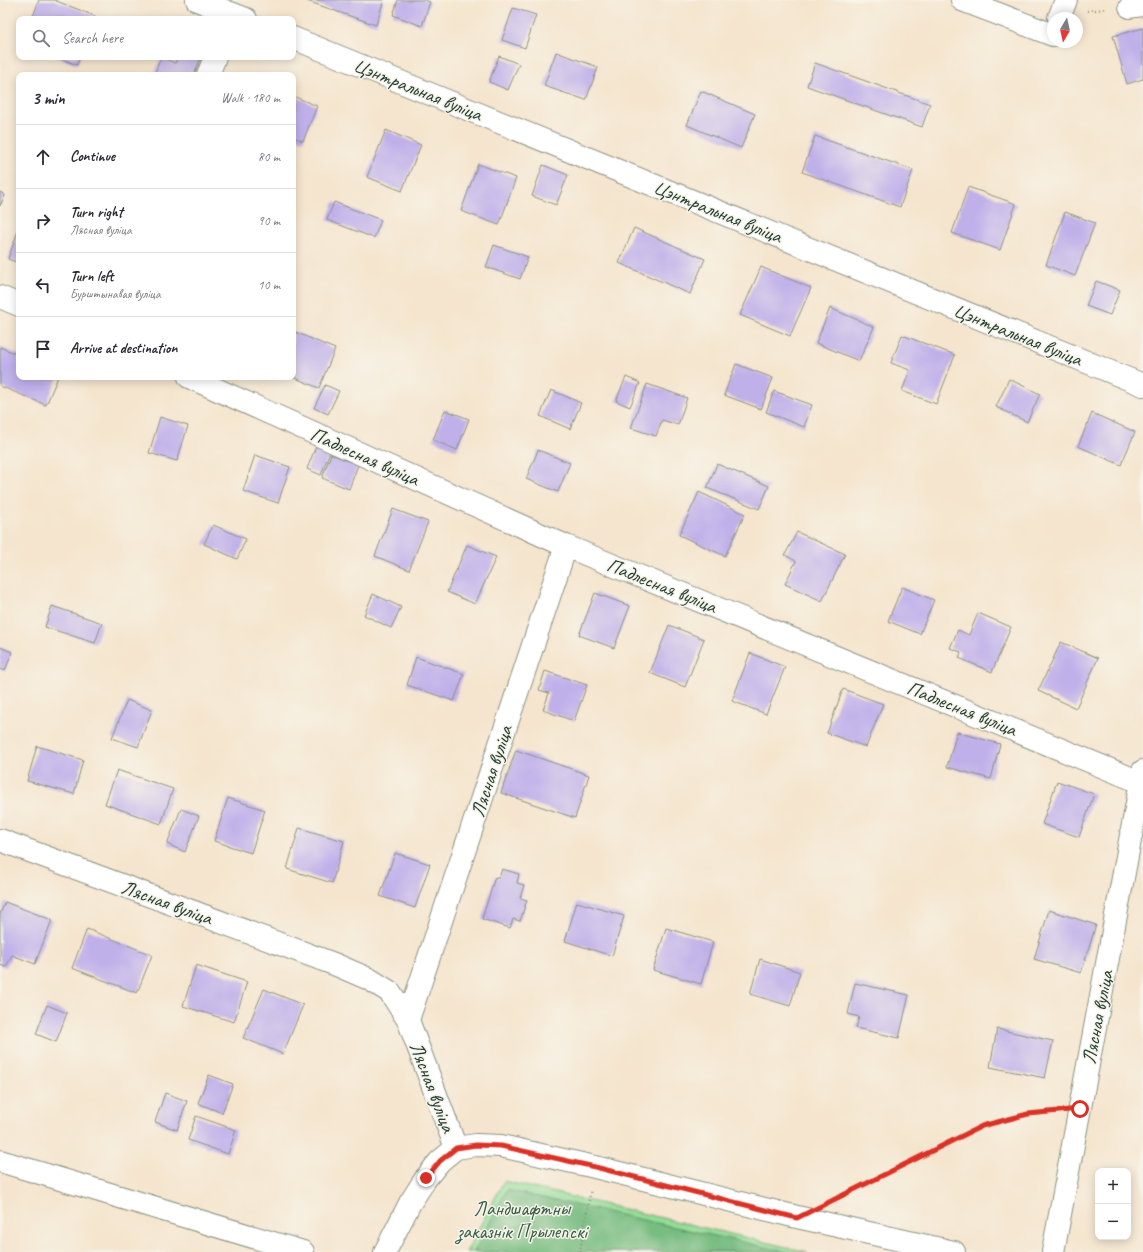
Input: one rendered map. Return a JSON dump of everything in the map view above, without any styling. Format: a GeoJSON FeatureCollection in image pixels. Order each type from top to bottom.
{"type":"FeatureCollection","features":[{"type":"Feature","properties":{"kind":"street"},"geometry":{"type":"LineString","coordinates":[[197,0],[237,13]]}},
{"type":"Feature","properties":{"kind":"street"},"geometry":{"type":"LineString","coordinates":[[962,0],[1047,32]]}},
{"type":"Feature","properties":{"kind":"street","name":"Цэнтральная вуліца"},"geometry":{"type":"LineString","coordinates":[[296,39],[1143,385]]}},
{"type":"Feature","properties":{"kind":"street"},"geometry":{"type":"LineString","coordinates":[[209,72],[214,60]]}},
{"type":"Feature","properties":{"kind":"street"},"geometry":{"type":"LineString","coordinates":[[0,297],[16,304]]}},
{"type":"Feature","properties":{"kind":"street","name":"Падлесная вуліца"},"geometry":{"type":"LineString","coordinates":[[196,380],[566,546],[1142,776]]}},
{"type":"Feature","properties":{"kind":"street","name":"Лясная вуліца"},"geometry":{"type":"LineString","coordinates":[[408,1020],[566,546]]}},
{"type":"Feature","properties":{"kind":"street","name":"Лясная вуліца"},"geometry":{"type":"LineString","coordinates":[[1053,1252],[1142,776]]}},
{"type":"Feature","properties":{"kind":"street","name":"Лясная вуліца"},"geometry":{"type":"LineString","coordinates":[[0,840],[319,958],[369,979],[390,992],[408,1020],[456,1148],[476,1145],[501,1146],[595,1167],[797,1218],[954,1252]]}},
{"type":"Feature","properties":{"kind":"street"},"geometry":{"type":"LineString","coordinates":[[385,1252],[410,1203],[426,1178],[440,1161],[456,1148]]}},
{"type":"Feature","properties":{"kind":"street"},"geometry":{"type":"LineString","coordinates":[[0,1161],[303,1252]]}},
{"type":"Feature","properties":{"kind":"path"},"geometry":{"type":"LineString","coordinates":[[1062,11],[1136,6]]}},
{"type":"Feature","properties":{"kind":"path"},"geometry":{"type":"LineString","coordinates":[[833,1200],[982,1126],[1028,1114],[1080,1109]]}},
{"type":"Feature","properties":{"kind":"path"},"geometry":{"type":"LineString","coordinates":[[580,1252],[595,1167]]}},
{"type":"Feature","properties":{"kind":"green space","name":"Ландшафтны заказнік Прылепскі"},"geometry":{"type":"Polygon","coordinates":[[[504,1181],[808,1252],[466,1252],[504,1181]]]}},
{"type":"Feature","properties":{"kind":"green space","name":"Ландшафтны заказнік Прылепскі"},"geometry":{"type":"Polygon","coordinates":[[[507,1190],[788,1252],[474,1252],[507,1190]]]}},
{"type":"Feature","properties":{"kind":"building"},"geometry":{"type":"Polygon","coordinates":[[[39,0],[54,0],[95,16],[33,16],[39,0]]]}},
{"type":"Feature","properties":{"kind":"building"},"geometry":{"type":"Polygon","coordinates":[[[304,0],[384,0],[376,25],[304,0]]]}},
{"type":"Feature","properties":{"kind":"building"},"geometry":{"type":"Polygon","coordinates":[[[398,0],[425,0],[430,2],[422,26],[393,15],[398,0]]]}},
{"type":"Feature","properties":{"kind":"building"},"geometry":{"type":"Polygon","coordinates":[[[513,8],[536,15],[525,48],[502,40],[513,8]]]}},
{"type":"Feature","properties":{"kind":"building"},"geometry":{"type":"Polygon","coordinates":[[[1143,28],[1143,79],[1127,84],[1113,36],[1143,28]]]}},
{"type":"Feature","properties":{"kind":"building"},"geometry":{"type":"Polygon","coordinates":[[[556,52],[598,67],[586,100],[544,86],[556,52]]]}},
{"type":"Feature","properties":{"kind":"building"},"geometry":{"type":"Polygon","coordinates":[[[499,56],[519,64],[508,90],[489,82],[499,56]]]}},
{"type":"Feature","properties":{"kind":"building"},"geometry":{"type":"Polygon","coordinates":[[[64,60],[79,60],[77,65],[64,60]]]}},
{"type":"Feature","properties":{"kind":"building"},"geometry":{"type":"Polygon","coordinates":[[[160,60],[168,60],[175,63],[176,60],[200,60],[195,72],[155,72],[160,60]]]}},
{"type":"Feature","properties":{"kind":"building"},"geometry":{"type":"Polygon","coordinates":[[[815,63],[930,104],[922,127],[807,86],[815,63]]]}},
{"type":"Feature","properties":{"kind":"building"},"geometry":{"type":"Polygon","coordinates":[[[701,91],[755,114],[741,148],[687,125],[701,91]]]}},
{"type":"Feature","properties":{"kind":"building"},"geometry":{"type":"Polygon","coordinates":[[[296,97],[317,106],[303,141],[296,138],[296,97]]]}},
{"type":"Feature","properties":{"kind":"building"},"geometry":{"type":"Polygon","coordinates":[[[386,130],[421,145],[402,191],[367,177],[386,130]]]}},
{"type":"Feature","properties":{"kind":"building"},"geometry":{"type":"Polygon","coordinates":[[[815,136],[913,170],[900,207],[802,172],[815,136]]]}},
{"type":"Feature","properties":{"kind":"building"},"geometry":{"type":"Polygon","coordinates":[[[478,164],[516,178],[499,225],[461,211],[478,164]]]}},
{"type":"Feature","properties":{"kind":"building"},"geometry":{"type":"Polygon","coordinates":[[[543,165],[568,175],[556,205],[532,196],[543,165]]]}},
{"type":"Feature","properties":{"kind":"building"},"geometry":{"type":"Polygon","coordinates":[[[968,187],[1016,204],[1000,250],[952,233],[968,187]]]}},
{"type":"Feature","properties":{"kind":"building"},"geometry":{"type":"Polygon","coordinates":[[[0,192],[5,195],[0,206],[0,192]]]}},
{"type":"Feature","properties":{"kind":"building"},"geometry":{"type":"Polygon","coordinates":[[[334,202],[381,220],[374,238],[327,220],[334,202]]]}},
{"type":"Feature","properties":{"kind":"building"},"geometry":{"type":"Polygon","coordinates":[[[1065,212],[1095,223],[1075,276],[1046,265],[1065,212]]]}},
{"type":"Feature","properties":{"kind":"building"},"geometry":{"type":"Polygon","coordinates":[[[634,228],[705,259],[690,294],[619,263],[634,228]]]}},
{"type":"Feature","properties":{"kind":"building"},"geometry":{"type":"Polygon","coordinates":[[[16,236],[16,262],[8,259],[16,236]]]}},
{"type":"Feature","properties":{"kind":"building"},"geometry":{"type":"Polygon","coordinates":[[[494,245],[528,257],[520,279],[486,267],[494,245]]]}},
{"type":"Feature","properties":{"kind":"building"},"geometry":{"type":"Polygon","coordinates":[[[761,267],[811,288],[790,336],[740,315],[761,267]]]}},
{"type":"Feature","properties":{"kind":"building"},"geometry":{"type":"Polygon","coordinates":[[[1096,281],[1120,290],[1110,315],[1086,306],[1096,281]]]}},
{"type":"Feature","properties":{"kind":"building"},"geometry":{"type":"Polygon","coordinates":[[[830,308],[874,327],[859,361],[816,343],[830,308]]]}},
{"type":"Feature","properties":{"kind":"building"},"geometry":{"type":"Polygon","coordinates":[[[296,332],[335,349],[319,388],[296,378],[296,332]]]}},
{"type":"Feature","properties":{"kind":"building"},"geometry":{"type":"Polygon","coordinates":[[[902,335],[955,355],[936,404],[902,391],[910,370],[891,363],[902,335]]]}},
{"type":"Feature","properties":{"kind":"building"},"geometry":{"type":"Polygon","coordinates":[[[0,347],[16,354],[16,380],[57,380],[46,405],[0,386],[0,347]]]}},
{"type":"Feature","properties":{"kind":"building"},"geometry":{"type":"Polygon","coordinates":[[[736,364],[773,378],[761,409],[724,395],[736,364]]]}},
{"type":"Feature","properties":{"kind":"building"},"geometry":{"type":"Polygon","coordinates":[[[626,377],[640,383],[630,407],[616,401],[626,377]]]}},
{"type":"Feature","properties":{"kind":"building"},"geometry":{"type":"Polygon","coordinates":[[[1009,379],[1040,394],[1027,422],[996,407],[1009,379]]]}},
{"type":"Feature","properties":{"kind":"building"},"geometry":{"type":"Polygon","coordinates":[[[647,384],[687,398],[678,425],[662,420],[656,436],[631,428],[647,384]]]}},
{"type":"Feature","properties":{"kind":"building"},"geometry":{"type":"Polygon","coordinates":[[[325,385],[339,391],[328,414],[314,408],[325,385]]]}},
{"type":"Feature","properties":{"kind":"building"},"geometry":{"type":"Polygon","coordinates":[[[551,390],[581,403],[570,429],[540,416],[551,390]]]}},
{"type":"Feature","properties":{"kind":"building"},"geometry":{"type":"Polygon","coordinates":[[[774,391],[812,405],[804,427],[766,412],[774,391]]]}},
{"type":"Feature","properties":{"kind":"building"},"geometry":{"type":"Polygon","coordinates":[[[445,410],[469,419],[457,450],[433,440],[445,410]]]}},
{"type":"Feature","properties":{"kind":"building"},"geometry":{"type":"Polygon","coordinates":[[[1092,413],[1135,432],[1121,465],[1078,446],[1092,413]]]}},
{"type":"Feature","properties":{"kind":"building"},"geometry":{"type":"Polygon","coordinates":[[[160,417],[188,426],[177,461],[149,453],[160,417]]]}},
{"type":"Feature","properties":{"kind":"building"},"geometry":{"type":"Polygon","coordinates":[[[316,446],[330,451],[321,475],[307,469],[316,446]]]}},
{"type":"Feature","properties":{"kind":"building"},"geometry":{"type":"Polygon","coordinates":[[[538,450],[570,463],[558,492],[526,479],[538,450]]]}},
{"type":"Feature","properties":{"kind":"building"},"geometry":{"type":"Polygon","coordinates":[[[331,454],[358,465],[349,489],[322,478],[331,454]]]}},
{"type":"Feature","properties":{"kind":"building"},"geometry":{"type":"Polygon","coordinates":[[[255,455],[290,467],[278,503],[243,491],[255,455]]]}},
{"type":"Feature","properties":{"kind":"building"},"geometry":{"type":"Polygon","coordinates":[[[717,464],[769,486],[759,509],[707,488],[717,464]]]}},
{"type":"Feature","properties":{"kind":"building"},"geometry":{"type":"Polygon","coordinates":[[[699,492],[745,514],[725,556],[679,535],[699,492]]]}},
{"type":"Feature","properties":{"kind":"building"},"geometry":{"type":"Polygon","coordinates":[[[393,509],[428,522],[409,570],[375,556],[393,509]]]}},
{"type":"Feature","properties":{"kind":"building"},"geometry":{"type":"Polygon","coordinates":[[[213,525],[246,539],[237,559],[204,544],[213,525]]]}},
{"type":"Feature","properties":{"kind":"building"},"geometry":{"type":"Polygon","coordinates":[[[797,532],[845,554],[822,601],[785,584],[796,561],[785,555],[797,532]]]}},
{"type":"Feature","properties":{"kind":"building"},"geometry":{"type":"Polygon","coordinates":[[[467,545],[496,557],[475,604],[447,592],[467,545]]]}},
{"type":"Feature","properties":{"kind":"building"},"geometry":{"type":"Polygon","coordinates":[[[902,587],[934,600],[920,634],[888,621],[902,587]]]}},
{"type":"Feature","properties":{"kind":"building"},"geometry":{"type":"Polygon","coordinates":[[[595,593],[630,606],[614,648],[579,635],[595,593]]]}},
{"type":"Feature","properties":{"kind":"building"},"geometry":{"type":"Polygon","coordinates":[[[373,594],[401,607],[391,628],[364,615],[373,594]]]}},
{"type":"Feature","properties":{"kind":"building"},"geometry":{"type":"Polygon","coordinates":[[[52,606],[102,623],[95,643],[45,627],[52,606]]]}},
{"type":"Feature","properties":{"kind":"building"},"geometry":{"type":"Polygon","coordinates":[[[978,613],[1011,627],[992,672],[959,658],[961,652],[950,648],[958,630],[969,635],[978,613]]]}},
{"type":"Feature","properties":{"kind":"building"},"geometry":{"type":"Polygon","coordinates":[[[669,625],[704,639],[685,687],[650,673],[669,625]]]}},
{"type":"Feature","properties":{"kind":"building"},"geometry":{"type":"Polygon","coordinates":[[[1061,642],[1098,658],[1076,708],[1038,691],[1061,642]]]}},
{"type":"Feature","properties":{"kind":"building"},"geometry":{"type":"Polygon","coordinates":[[[0,647],[12,652],[5,671],[0,669],[0,647]]]}},
{"type":"Feature","properties":{"kind":"building"},"geometry":{"type":"Polygon","coordinates":[[[750,653],[785,667],[766,714],[732,701],[750,653]]]}},
{"type":"Feature","properties":{"kind":"building"},"geometry":{"type":"Polygon","coordinates":[[[416,657],[464,674],[454,701],[407,685],[416,657]]]}},
{"type":"Feature","properties":{"kind":"building"},"geometry":{"type":"Polygon","coordinates":[[[545,671],[587,685],[574,721],[543,710],[549,693],[539,690],[545,671]]]}},
{"type":"Feature","properties":{"kind":"building"},"geometry":{"type":"Polygon","coordinates":[[[843,689],[883,704],[866,747],[827,733],[843,689]]]}},
{"type":"Feature","properties":{"kind":"building"},"geometry":{"type":"Polygon","coordinates":[[[127,700],[152,710],[138,747],[112,738],[127,700]]]}},
{"type":"Feature","properties":{"kind":"building"},"geometry":{"type":"Polygon","coordinates":[[[957,732],[1000,744],[991,779],[947,767],[957,732]]]}},
{"type":"Feature","properties":{"kind":"building"},"geometry":{"type":"Polygon","coordinates":[[[37,746],[83,760],[74,794],[27,781],[37,746]]]}},
{"type":"Feature","properties":{"kind":"building"},"geometry":{"type":"Polygon","coordinates":[[[516,750],[589,775],[575,818],[501,793],[516,750]]]}},
{"type":"Feature","properties":{"kind":"building"},"geometry":{"type":"Polygon","coordinates":[[[117,770],[173,789],[161,824],[105,804],[117,770]]]}},
{"type":"Feature","properties":{"kind":"building"},"geometry":{"type":"Polygon","coordinates":[[[1057,781],[1094,794],[1079,837],[1042,824],[1057,781]]]}},
{"type":"Feature","properties":{"kind":"building"},"geometry":{"type":"Polygon","coordinates":[[[228,798],[265,810],[251,853],[214,841],[228,798]]]}},
{"type":"Feature","properties":{"kind":"building"},"geometry":{"type":"Polygon","coordinates":[[[181,809],[199,816],[185,852],[167,844],[181,809]]]}},
{"type":"Feature","properties":{"kind":"building"},"geometry":{"type":"Polygon","coordinates":[[[299,828],[344,841],[332,883],[287,869],[299,828]]]}},
{"type":"Feature","properties":{"kind":"building"},"geometry":{"type":"Polygon","coordinates":[[[395,853],[430,864],[415,908],[380,896],[395,853]]]}},
{"type":"Feature","properties":{"kind":"building"},"geometry":{"type":"Polygon","coordinates":[[[502,869],[519,874],[517,883],[524,885],[520,898],[527,900],[520,921],[513,919],[510,928],[482,919],[495,877],[499,878],[502,869]]]}},
{"type":"Feature","properties":{"kind":"building"},"geometry":{"type":"Polygon","coordinates":[[[5,902],[52,920],[35,964],[12,955],[6,967],[0,965],[0,914],[5,902]]]}},
{"type":"Feature","properties":{"kind":"building"},"geometry":{"type":"Polygon","coordinates":[[[577,902],[624,916],[612,956],[565,941],[577,902]]]}},
{"type":"Feature","properties":{"kind":"building"},"geometry":{"type":"Polygon","coordinates":[[[1049,910],[1096,925],[1081,973],[1034,959],[1049,910]]]}},
{"type":"Feature","properties":{"kind":"building"},"geometry":{"type":"Polygon","coordinates":[[[666,928],[713,942],[701,984],[653,970],[666,928]]]}},
{"type":"Feature","properties":{"kind":"building"},"geometry":{"type":"Polygon","coordinates":[[[87,929],[152,955],[137,993],[72,968],[87,929]]]}},
{"type":"Feature","properties":{"kind":"building"},"geometry":{"type":"Polygon","coordinates":[[[760,959],[800,972],[790,1006],[750,994],[760,959]]]}},
{"type":"Feature","properties":{"kind":"building"},"geometry":{"type":"Polygon","coordinates":[[[196,965],[247,982],[234,1022],[183,1006],[196,965]]]}},
{"type":"Feature","properties":{"kind":"building"},"geometry":{"type":"Polygon","coordinates":[[[855,983],[909,995],[899,1038],[856,1028],[859,1017],[848,1014],[855,983]]]}},
{"type":"Feature","properties":{"kind":"building"},"geometry":{"type":"Polygon","coordinates":[[[264,989],[303,1005],[283,1054],[243,1038],[264,989]]]}},
{"type":"Feature","properties":{"kind":"building"},"geometry":{"type":"Polygon","coordinates":[[[47,1005],[67,1013],[56,1042],[36,1034],[47,1005]]]}},
{"type":"Feature","properties":{"kind":"building"},"geometry":{"type":"Polygon","coordinates":[[[997,1029],[1053,1041],[1045,1078],[990,1067],[997,1029]]]}},
{"type":"Feature","properties":{"kind":"building"},"geometry":{"type":"Polygon","coordinates":[[[209,1075],[233,1084],[222,1113],[198,1103],[209,1075]]]}},
{"type":"Feature","properties":{"kind":"building"},"geometry":{"type":"Polygon","coordinates":[[[165,1093],[187,1101],[177,1130],[155,1122],[165,1093]]]}},
{"type":"Feature","properties":{"kind":"building"},"geometry":{"type":"Polygon","coordinates":[[[196,1116],[236,1130],[228,1154],[188,1140],[196,1116]]]}},
{"type":"Feature","properties":{"kind":"route"},"geometry":{"type":"LineString","coordinates":[[426,1178],[440,1161],[456,1148],[476,1145],[501,1146],[595,1167],[797,1218],[982,1126],[1028,1114],[1080,1109]]}}]}
